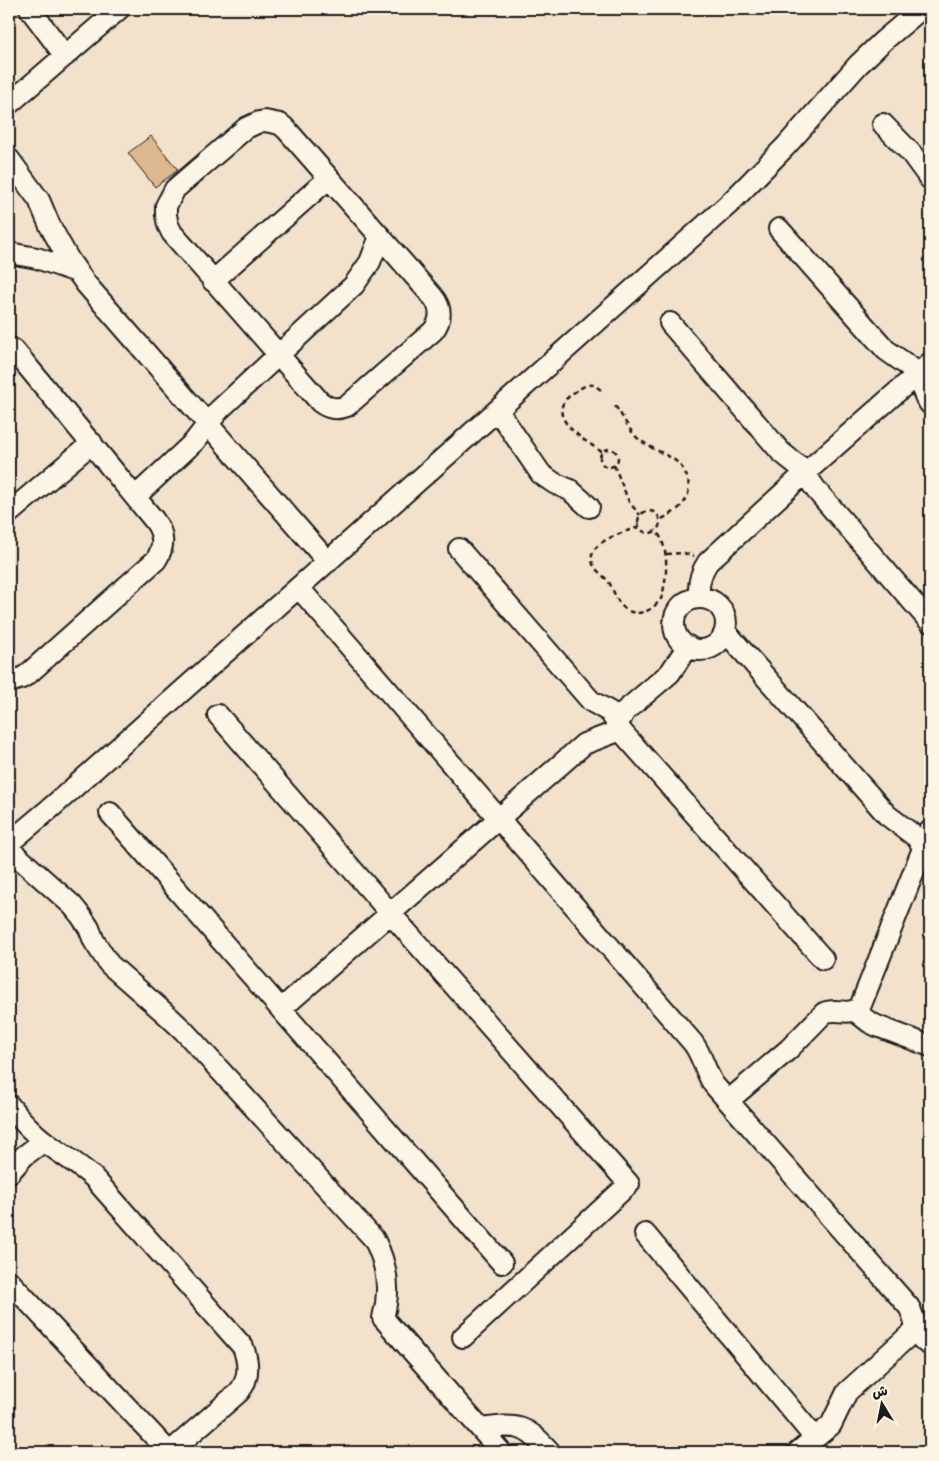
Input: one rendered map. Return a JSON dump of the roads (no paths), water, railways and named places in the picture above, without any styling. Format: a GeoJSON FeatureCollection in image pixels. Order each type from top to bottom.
{"type":"FeatureCollection","features":[{"type":"Feature","properties":{"kind":"street"},"geometry":{"type":"LineString","coordinates":[[30,9],[65,56]]}},
{"type":"Feature","properties":{"kind":"street"},"geometry":{"type":"LineString","coordinates":[[9,104],[119,9]]}},
{"type":"Feature","properties":{"kind":"street"},"geometry":{"type":"LineString","coordinates":[[9,842],[32,824],[299,588],[730,203],[786,146],[858,65],[883,40],[920,9]]}},
{"type":"Feature","properties":{"kind":"street"},"geometry":{"type":"LineString","coordinates":[[266,121],[280,124],[286,129],[329,178],[437,301],[440,312],[440,317],[433,331],[347,406],[342,408],[325,406],[213,281],[172,233],[168,225],[166,206],[174,189],[246,128],[252,124],[266,121]]}},
{"type":"Feature","properties":{"kind":"street"},"geometry":{"type":"LineString","coordinates":[[883,124],[911,153],[930,179]]}},
{"type":"Feature","properties":{"kind":"street"},"geometry":{"type":"LineString","coordinates":[[9,159],[39,200],[50,226],[77,272],[328,562]]}},
{"type":"Feature","properties":{"kind":"street"},"geometry":{"type":"LineString","coordinates":[[213,281],[329,178]]}},
{"type":"Feature","properties":{"kind":"street"},"geometry":{"type":"LineString","coordinates":[[779,229],[886,350],[905,363],[923,369]]}},
{"type":"Feature","properties":{"kind":"street"},"geometry":{"type":"LineString","coordinates":[[136,497],[194,442],[219,410],[354,285],[370,262],[380,236]]}},
{"type":"Feature","properties":{"kind":"street"},"geometry":{"type":"LineString","coordinates":[[9,253],[37,258],[77,272]]}},
{"type":"Feature","properties":{"kind":"street"},"geometry":{"type":"LineString","coordinates":[[670,323],[781,452],[801,468],[817,491],[930,622]]}},
{"type":"Feature","properties":{"kind":"street"},"geometry":{"type":"LineString","coordinates":[[9,347],[14,350],[136,497],[159,526],[163,541],[160,554],[156,560],[28,674],[9,682]]}},
{"type":"Feature","properties":{"kind":"street"},"geometry":{"type":"LineString","coordinates":[[923,369],[926,398],[930,404]]}},
{"type":"Feature","properties":{"kind":"street"},"geometry":{"type":"LineString","coordinates":[[699,598],[699,583],[703,569],[708,562],[923,369]]}},
{"type":"Feature","properties":{"kind":"street"},"geometry":{"type":"LineString","coordinates":[[498,411],[541,474],[554,483],[570,490],[589,507]]}},
{"type":"Feature","properties":{"kind":"street"},"geometry":{"type":"LineString","coordinates":[[9,513],[92,443]]}},
{"type":"Feature","properties":{"kind":"street"},"geometry":{"type":"LineString","coordinates":[[459,549],[591,701],[610,712],[617,726],[823,959]]}},
{"type":"Feature","properties":{"kind":"street"},"geometry":{"type":"LineString","coordinates":[[299,588],[693,1043],[701,1056],[710,1079],[909,1307],[916,1329],[922,1340],[930,1345]]}},
{"type":"Feature","properties":{"kind":"street"},"geometry":{"type":"LineString","coordinates":[[699,598],[711,600],[720,608],[726,619],[725,631],[718,642],[707,648],[701,649],[688,646],[676,631],[675,618],[677,612],[686,602],[699,598]]}},
{"type":"Feature","properties":{"kind":"street"},"geometry":{"type":"LineString","coordinates":[[725,631],[887,815],[916,837],[927,839],[922,877],[862,1003],[855,1011],[846,1013],[832,1010],[824,1013],[789,1049],[728,1101]]}},
{"type":"Feature","properties":{"kind":"street"},"geometry":{"type":"LineString","coordinates":[[281,1009],[584,744],[610,735],[625,711],[670,673],[688,646]]}},
{"type":"Feature","properties":{"kind":"street"},"geometry":{"type":"LineString","coordinates":[[218,715],[629,1184],[463,1337]]}},
{"type":"Feature","properties":{"kind":"street"},"geometry":{"type":"LineString","coordinates":[[110,812],[502,1263]]}},
{"type":"Feature","properties":{"kind":"street"},"geometry":{"type":"LineString","coordinates":[[9,848],[72,905],[89,928],[94,941],[109,964],[184,1031],[374,1239],[382,1258],[387,1278],[387,1298],[383,1318],[501,1452]]}},
{"type":"Feature","properties":{"kind":"street"},"geometry":{"type":"LineString","coordinates":[[855,1011],[877,1026],[930,1046]]}},
{"type":"Feature","properties":{"kind":"street"},"geometry":{"type":"LineString","coordinates":[[9,1105],[44,1141],[71,1159],[98,1182],[240,1343],[246,1355],[248,1372],[246,1380],[239,1392],[170,1452],[9,1281]]}},
{"type":"Feature","properties":{"kind":"street"},"geometry":{"type":"LineString","coordinates":[[9,1173],[24,1156],[44,1141]]}},
{"type":"Feature","properties":{"kind":"street"},"geometry":{"type":"LineString","coordinates":[[645,1234],[815,1438]]}},
{"type":"Feature","properties":{"kind":"street"},"geometry":{"type":"LineString","coordinates":[[798,1452],[834,1421],[847,1392],[916,1329]]}},
{"type":"Feature","properties":{"kind":"street"},"geometry":{"type":"LineString","coordinates":[[482,1430],[510,1426],[524,1429],[532,1434],[550,1452]]}}]}
